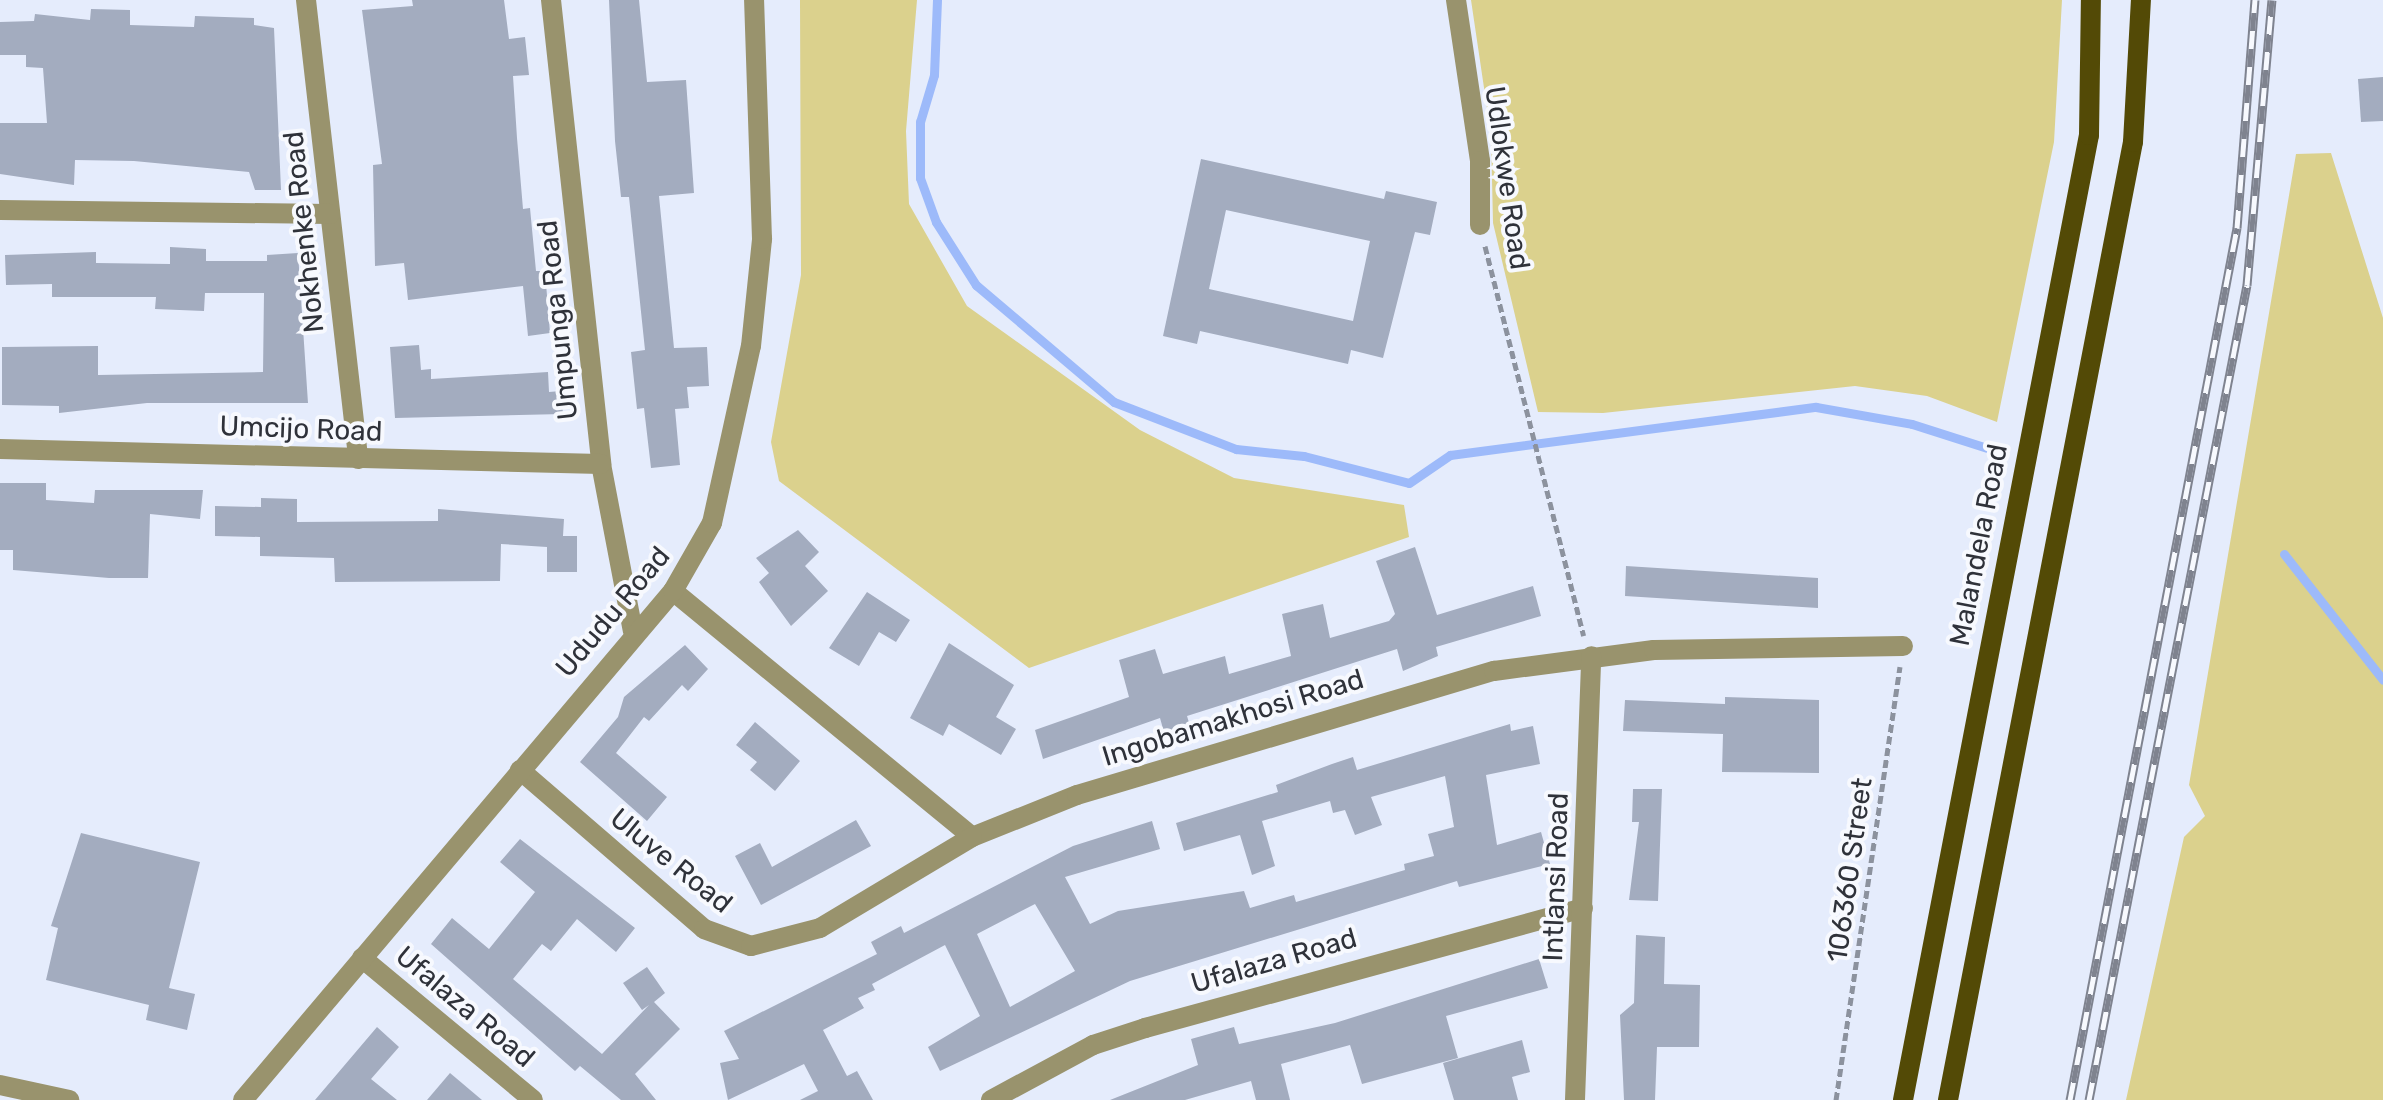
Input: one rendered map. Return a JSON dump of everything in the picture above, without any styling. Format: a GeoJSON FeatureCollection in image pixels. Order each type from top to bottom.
{"type":"FeatureCollection","features":[{"type":"Feature","properties":{"kind":"main road","name":"Malandela Road"},"geometry":{"type":"LineString","coordinates":[[1903,1100],[2089,135],[2091,0]]}},
{"type":"Feature","properties":{"kind":"main road"},"geometry":{"type":"LineString","coordinates":[[1948,1100],[2133,142],[2141,0]]}},
{"type":"Feature","properties":{"kind":"street","name":"Nokhenke Road"},"geometry":{"type":"LineString","coordinates":[[306,0],[358,459]]}},
{"type":"Feature","properties":{"kind":"street","name":"Umpunga Road"},"geometry":{"type":"LineString","coordinates":[[551,0],[601,464],[633,631]]}},
{"type":"Feature","properties":{"kind":"street","name":"Ududu Road"},"geometry":{"type":"LineString","coordinates":[[243,1100],[633,631],[673,591],[712,523],[751,346],[765,179],[754,0]]}},
{"type":"Feature","properties":{"kind":"street","name":"Udlokwe Road"},"geometry":{"type":"LineString","coordinates":[[1456,0],[1480,161],[1480,225]]}},
{"type":"Feature","properties":{"kind":"street"},"geometry":{"type":"LineString","coordinates":[[0,210],[330,214]]}},
{"type":"Feature","properties":{"kind":"street","name":"Umcijo Road"},"geometry":{"type":"LineString","coordinates":[[0,449],[601,464]]}},
{"type":"Feature","properties":{"kind":"street"},"geometry":{"type":"LineString","coordinates":[[673,591],[972,837]]}},
{"type":"Feature","properties":{"kind":"street","name":"Ingobamakhosi Road"},"geometry":{"type":"LineString","coordinates":[[972,837],[1077,795],[1405,695],[1591,656],[1903,646]]}},
{"type":"Feature","properties":{"kind":"street","name":"Intlansi Road"},"geometry":{"type":"LineString","coordinates":[[1575,1100],[1591,656]]}},
{"type":"Feature","properties":{"kind":"street","name":"Uluve Road"},"geometry":{"type":"LineString","coordinates":[[520,770],[692,921],[751,946],[820,928],[972,837]]}},
{"type":"Feature","properties":{"kind":"street","name":"Ufalaza Road"},"geometry":{"type":"LineString","coordinates":[[991,1100],[1093,1045],[1145,1028],[1583,908]]}},
{"type":"Feature","properties":{"kind":"street","name":"Ufalaza Road"},"geometry":{"type":"LineString","coordinates":[[362,958],[533,1100]]}},
{"type":"Feature","properties":{"kind":"street"},"geometry":{"type":"LineString","coordinates":[[0,1085],[69,1100]]}},
{"type":"Feature","properties":{"kind":"path","name":"Udlokwe Road"},"geometry":{"type":"LineString","coordinates":[[1480,225],[1523,410],[1591,656]]}},
{"type":"Feature","properties":{"kind":"path","name":"106360 Street"},"geometry":{"type":"LineString","coordinates":[[1836,1100],[1903,646]]}},
{"type":"Feature","properties":{"kind":"shaded area"},"geometry":{"type":"Polygon","coordinates":[[[800,0],[917,0],[906,131],[909,204],[967,306],[1140,430],[1234,478],[1404,505],[1409,537],[1029,668],[779,481],[771,442],[801,275],[800,0]]]}},
{"type":"Feature","properties":{"kind":"shaded area"},"geometry":{"type":"Polygon","coordinates":[[[1471,0],[2062,0],[2054,142],[1997,422],[1927,396],[1855,386],[1603,413],[1538,412],[1493,223],[1491,135],[1471,0]]]}},
{"type":"Feature","properties":{"kind":"shaded area"},"geometry":{"type":"Polygon","coordinates":[[[2331,153],[2383,318],[2383,1100],[2126,1100],[2184,837],[2205,816],[2189,785],[2296,154],[2331,153]]]}},
{"type":"Feature","properties":{"kind":"building"},"geometry":{"type":"Polygon","coordinates":[[[412,0],[504,0],[509,39],[525,37],[529,75],[513,76],[517,138],[523,209],[530,208],[536,271],[545,271],[550,333],[528,336],[523,286],[408,300],[404,263],[375,266],[373,165],[382,164],[362,10],[413,6],[412,0]]]}},
{"type":"Feature","properties":{"kind":"building"},"geometry":{"type":"Polygon","coordinates":[[[609,0],[639,0],[647,82],[686,80],[694,193],[659,196],[674,348],[707,347],[709,386],[687,387],[689,408],[675,409],[680,465],[651,468],[644,408],[637,409],[631,352],[645,350],[629,197],[621,197],[615,141],[609,0]]]}},
{"type":"Feature","properties":{"kind":"building"},"geometry":{"type":"Polygon","coordinates":[[[91,9],[130,10],[130,25],[194,27],[195,16],[254,18],[254,25],[274,28],[281,190],[255,190],[249,172],[134,161],[75,160],[74,185],[0,174],[0,123],[47,123],[43,68],[26,67],[26,55],[0,55],[0,22],[34,21],[35,14],[90,20],[91,9]]]}},
{"type":"Feature","properties":{"kind":"building"},"geometry":{"type":"Polygon","coordinates":[[[2383,77],[2383,121],[2361,122],[2358,79],[2383,77]]]}},
{"type":"Feature","properties":{"kind":"building"},"geometry":{"type":"Polygon","coordinates":[[[1201,159],[1384,199],[1386,191],[1437,202],[1430,235],[1415,232],[1383,358],[1351,350],[1348,364],[1200,331],[1197,344],[1163,336],[1201,159]],[[1226,210],[1209,289],[1353,321],[1370,241],[1226,210]]]}},
{"type":"Feature","properties":{"kind":"building"},"geometry":{"type":"Polygon","coordinates":[[[170,247],[206,249],[206,261],[267,261],[267,255],[298,253],[308,403],[147,403],[59,413],[59,406],[2,405],[2,347],[98,346],[98,375],[263,372],[264,293],[205,293],[204,311],[155,309],[156,297],[52,297],[52,284],[6,285],[5,255],[96,252],[96,263],[170,264],[170,247]]]}},
{"type":"Feature","properties":{"kind":"building"},"geometry":{"type":"Polygon","coordinates":[[[419,345],[421,370],[431,369],[431,379],[548,372],[549,392],[561,391],[563,414],[395,418],[390,347],[419,345]]]}},
{"type":"Feature","properties":{"kind":"building"},"geometry":{"type":"Polygon","coordinates":[[[0,483],[46,483],[46,500],[94,503],[95,490],[203,490],[200,519],[150,514],[148,578],[13,570],[13,550],[0,550],[0,483]]]}},
{"type":"Feature","properties":{"kind":"building"},"geometry":{"type":"Polygon","coordinates":[[[261,498],[297,499],[297,522],[438,521],[438,509],[564,519],[563,536],[577,536],[577,572],[547,572],[547,547],[501,544],[500,581],[335,582],[334,558],[260,556],[260,537],[215,536],[215,506],[261,507],[261,498]]]}},
{"type":"Feature","properties":{"kind":"building"},"geometry":{"type":"Polygon","coordinates":[[[798,530],[819,552],[805,566],[828,591],[791,626],[759,582],[769,573],[756,558],[798,530]]]}},
{"type":"Feature","properties":{"kind":"building"},"geometry":{"type":"Polygon","coordinates":[[[1415,547],[1437,615],[1533,586],[1541,616],[1436,647],[1438,656],[1403,671],[1397,649],[1187,716],[1193,736],[1167,743],[1160,718],[1043,759],[1035,730],[1129,697],[1119,660],[1155,649],[1163,674],[1225,656],[1229,674],[1291,656],[1282,614],[1323,604],[1330,638],[1389,621],[1395,614],[1376,561],[1415,547]]]}},
{"type":"Feature","properties":{"kind":"building"},"geometry":{"type":"Polygon","coordinates":[[[1626,566],[1818,578],[1818,608],[1625,596],[1626,566]]]}},
{"type":"Feature","properties":{"kind":"building"},"geometry":{"type":"Polygon","coordinates":[[[867,592],[910,620],[896,642],[879,632],[859,666],[829,648],[867,592]]]}},
{"type":"Feature","properties":{"kind":"building"},"geometry":{"type":"Polygon","coordinates":[[[949,643],[1014,685],[996,717],[1016,729],[1001,755],[949,724],[943,736],[910,718],[949,643]]]}},
{"type":"Feature","properties":{"kind":"building"},"geometry":{"type":"Polygon","coordinates":[[[685,645],[708,669],[688,691],[682,685],[649,721],[644,717],[616,753],[667,797],[647,821],[580,762],[618,717],[624,697],[685,645]]]}},
{"type":"Feature","properties":{"kind":"building"},"geometry":{"type":"Polygon","coordinates":[[[1725,697],[1819,700],[1819,773],[1722,772],[1723,734],[1623,731],[1625,700],[1725,704],[1725,697]]]}},
{"type":"Feature","properties":{"kind":"building"},"geometry":{"type":"Polygon","coordinates":[[[755,722],[800,761],[775,791],[750,770],[757,762],[736,745],[755,722]]]}},
{"type":"Feature","properties":{"kind":"building"},"geometry":{"type":"Polygon","coordinates":[[[1510,724],[1511,731],[1533,726],[1540,764],[1486,775],[1497,845],[1541,832],[1550,864],[1459,887],[1457,881],[1130,981],[940,1071],[928,1047],[980,1016],[945,945],[872,984],[875,990],[858,998],[864,1008],[823,1030],[847,1076],[857,1071],[873,1100],[800,1100],[818,1091],[804,1064],[728,1100],[720,1063],[739,1059],[724,1031],[877,954],[871,942],[901,926],[904,933],[1073,846],[1152,821],[1160,849],[1065,877],[1090,924],[1118,911],[1244,891],[1250,908],[1294,895],[1296,902],[1405,870],[1404,864],[1434,856],[1428,834],[1454,827],[1445,776],[1371,797],[1382,825],[1355,835],[1345,810],[1333,813],[1330,801],[1262,821],[1275,866],[1252,875],[1240,835],[1184,851],[1176,823],[1278,792],[1276,785],[1353,757],[1357,770],[1510,724]],[[1035,904],[977,934],[1010,1007],[1075,971],[1035,904]]]}},
{"type":"Feature","properties":{"kind":"building"},"geometry":{"type":"Polygon","coordinates":[[[1633,789],[1662,789],[1658,901],[1629,900],[1639,822],[1632,822],[1633,789]]]}},
{"type":"Feature","properties":{"kind":"building"},"geometry":{"type":"Polygon","coordinates":[[[856,820],[871,846],[761,905],[735,856],[760,843],[772,867],[856,820]]]}},
{"type":"Feature","properties":{"kind":"building"},"geometry":{"type":"Polygon","coordinates":[[[81,833],[200,862],[169,988],[195,994],[187,1030],[146,1020],[149,1005],[46,980],[58,928],[51,926],[81,833]]]}},
{"type":"Feature","properties":{"kind":"building"},"geometry":{"type":"Polygon","coordinates":[[[520,839],[635,928],[616,952],[577,919],[551,951],[542,944],[513,979],[602,1054],[649,1005],[642,1010],[623,983],[647,967],[665,993],[654,1002],[680,1029],[635,1074],[656,1100],[621,1100],[580,1066],[575,1071],[431,944],[452,918],[489,949],[535,892],[500,862],[520,839]]]}},
{"type":"Feature","properties":{"kind":"building"},"geometry":{"type":"Polygon","coordinates":[[[1636,935],[1665,937],[1664,984],[1700,985],[1699,1047],[1657,1047],[1655,1100],[1624,1100],[1620,1015],[1634,1003],[1636,935]]]}},
{"type":"Feature","properties":{"kind":"building"},"geometry":{"type":"Polygon","coordinates":[[[1539,959],[1548,988],[1446,1016],[1458,1058],[1362,1084],[1350,1045],[1281,1064],[1290,1100],[1256,1100],[1251,1081],[1185,1100],[1110,1100],[1198,1065],[1191,1039],[1234,1027],[1239,1044],[1335,1023],[1539,959]]]}},
{"type":"Feature","properties":{"kind":"building"},"geometry":{"type":"Polygon","coordinates":[[[377,1027],[399,1047],[371,1079],[397,1100],[315,1100],[377,1027]]]}},
{"type":"Feature","properties":{"kind":"building"},"geometry":{"type":"Polygon","coordinates":[[[1522,1040],[1530,1072],[1512,1077],[1518,1100],[1454,1100],[1443,1063],[1522,1040]]]}},
{"type":"Feature","properties":{"kind":"building"},"geometry":{"type":"Polygon","coordinates":[[[450,1073],[482,1100],[427,1100],[450,1073]]]}},
{"type":"Feature","properties":{"kind":"waterway"},"geometry":{"type":"LineString","coordinates":[[937,0],[934,75],[920,122],[920,178],[936,222],[976,285],[1114,402],[1236,449],[1304,456],[1409,483],[1450,455],[1816,407],[1912,424],[2000,452]]}},
{"type":"Feature","properties":{"kind":"waterway"},"geometry":{"type":"LineString","coordinates":[[2284,554],[2383,680]]}},
{"type":"Feature","properties":{"kind":"railway"},"geometry":{"type":"LineString","coordinates":[[2070,1100],[2237,228],[2255,0]]}},
{"type":"Feature","properties":{"kind":"railway"},"geometry":{"type":"LineString","coordinates":[[2089,1100],[2247,285],[2272,0]]}}]}
